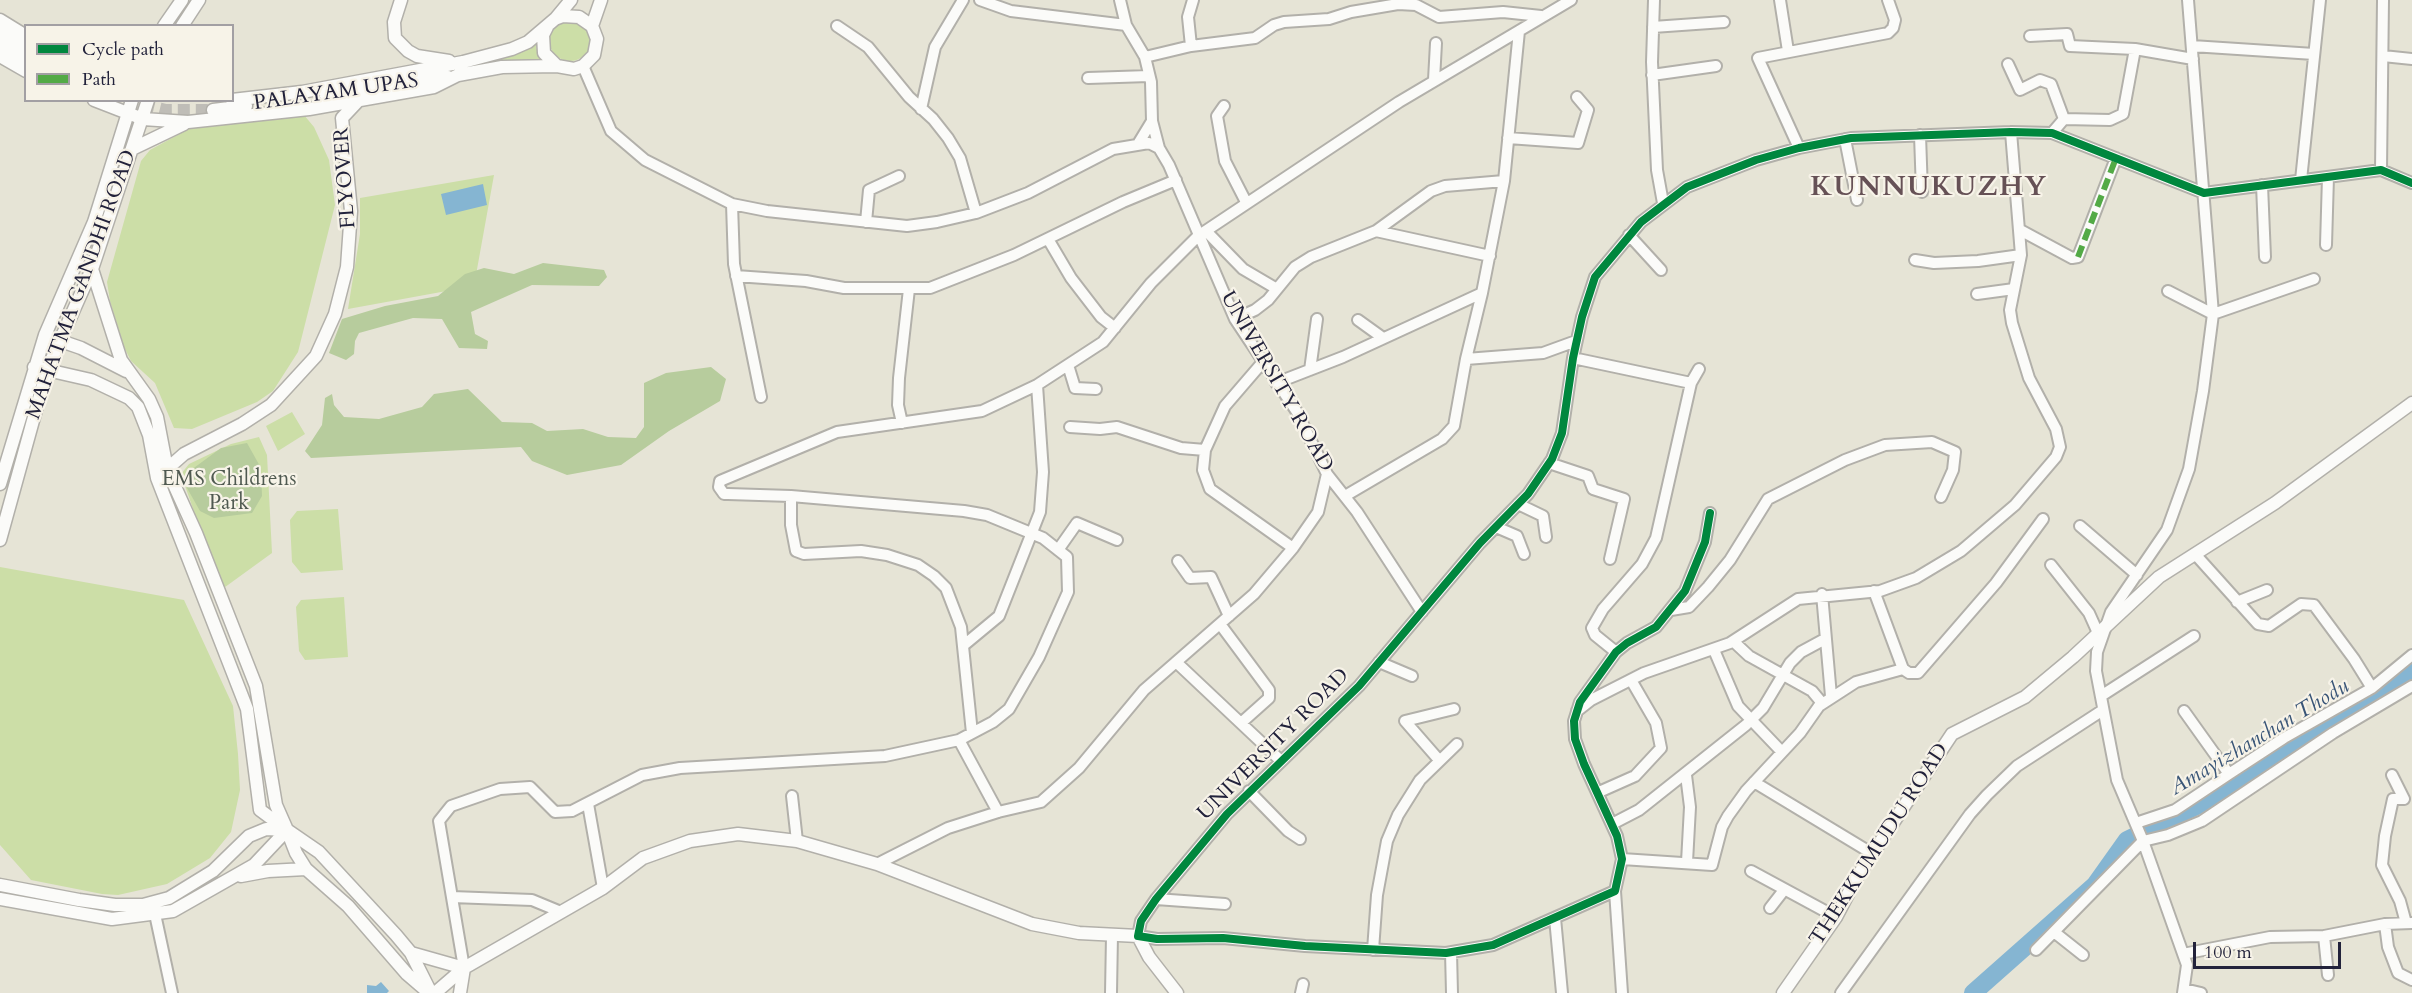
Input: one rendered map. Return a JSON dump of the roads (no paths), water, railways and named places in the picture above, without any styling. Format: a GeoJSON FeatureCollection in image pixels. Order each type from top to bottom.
{"type":"FeatureCollection","features":[{"type":"Feature","properties":{"kind":"main road"},"geometry":{"type":"LineString","coordinates":[[165,24],[182,0]]}},
{"type":"Feature","properties":{"kind":"main road"},"geometry":{"type":"LineString","coordinates":[[183,24],[199,0]]}},
{"type":"Feature","properties":{"kind":"main road"},"geometry":{"type":"LineString","coordinates":[[401,0],[393,31],[399,44],[417,56],[463,62]]}},
{"type":"Feature","properties":{"kind":"main road","name":"PALAYAM UPAS"},"geometry":{"type":"LineString","coordinates":[[234,100],[302,92],[463,62],[512,49],[535,38],[572,0]]}},
{"type":"Feature","properties":{"kind":"main road"},"geometry":{"type":"LineString","coordinates":[[592,26],[579,16],[563,16],[551,23],[543,35],[544,53],[557,66],[574,69],[590,61],[597,47],[592,26],[601,0]]}},
{"type":"Feature","properties":{"kind":"main road"},"geometry":{"type":"LineString","coordinates":[[0,20],[24,35]]}},
{"type":"Feature","properties":{"kind":"main road"},"geometry":{"type":"LineString","coordinates":[[0,32],[24,49]]}},
{"type":"Feature","properties":{"kind":"main road"},"geometry":{"type":"LineString","coordinates":[[0,44],[24,59]]}},
{"type":"Feature","properties":{"kind":"main road"},"geometry":{"type":"LineString","coordinates":[[0,56],[24,70]]}},
{"type":"Feature","properties":{"kind":"main road","name":"PALAYAM UPAS"},"geometry":{"type":"LineString","coordinates":[[226,102],[212,107],[528,64],[557,66]]}},
{"type":"Feature","properties":{"kind":"main road"},"geometry":{"type":"LineString","coordinates":[[99,102],[143,119],[188,122],[359,100],[434,87],[458,75]]}},
{"type":"Feature","properties":{"kind":"main road","name":"FLYOVER"},"geometry":{"type":"LineString","coordinates":[[167,469],[184,454],[242,424],[271,405],[289,389],[316,356],[336,314],[349,252],[351,211],[341,138],[342,118],[359,100]]}},
{"type":"Feature","properties":{"kind":"main road","name":"MAHATMA GANDHI ROAD"},"geometry":{"type":"LineString","coordinates":[[0,484],[45,335],[94,222],[131,102]]}},
{"type":"Feature","properties":{"kind":"main road","name":"MAHATMA GANDHI ROAD"},"geometry":{"type":"LineString","coordinates":[[0,540],[47,370],[92,269],[147,102]]}},
{"type":"Feature","properties":{"kind":"main road"},"geometry":{"type":"LineString","coordinates":[[132,149],[165,131],[188,122]]}},
{"type":"Feature","properties":{"kind":"main road"},"geometry":{"type":"LineString","coordinates":[[92,269],[121,360],[150,399],[157,417],[167,469],[196,533],[256,686],[276,805],[296,853],[306,869],[348,906],[407,974],[432,993]]}},
{"type":"Feature","properties":{"kind":"main road"},"geometry":{"type":"LineString","coordinates":[[45,335],[97,355],[130,373]]}},
{"type":"Feature","properties":{"kind":"main road"},"geometry":{"type":"LineString","coordinates":[[34,367],[91,380],[119,393],[138,407],[149,435],[157,478],[247,710],[260,810],[249,836]]}},
{"type":"Feature","properties":{"kind":"main road","name":"THEKKUMUDU ROAD"},"geometry":{"type":"LineString","coordinates":[[1783,993],[1836,917],[1873,854],[1952,734],[2025,697],[2159,577],[2276,503],[2412,403]]}},
{"type":"Feature","properties":{"kind":"main road"},"geometry":{"type":"LineString","coordinates":[[260,810],[319,852],[411,953],[432,993]]}},
{"type":"Feature","properties":{"kind":"main road"},"geometry":{"type":"LineString","coordinates":[[0,885],[91,902],[143,904],[169,898],[213,871],[249,836],[266,829],[287,830]]}},
{"type":"Feature","properties":{"kind":"main road"},"geometry":{"type":"LineString","coordinates":[[0,899],[112,920],[173,911],[200,893],[254,865],[287,830]]}},
{"type":"Feature","properties":{"kind":"main road"},"geometry":{"type":"LineString","coordinates":[[432,993],[465,968],[603,888],[643,858],[690,840],[738,834],[797,841],[878,864],[1032,924],[1079,933],[1138,936],[1149,957],[1177,993]]}},
{"type":"Feature","properties":{"kind":"main road"},"geometry":{"type":"LineString","coordinates":[[231,878],[268,871],[306,869]]}},
{"type":"Feature","properties":{"kind":"main road"},"geometry":{"type":"LineString","coordinates":[[411,953],[465,968]]}},
{"type":"Feature","properties":{"kind":"main road"},"geometry":{"type":"LineString","coordinates":[[460,993],[465,968]]}},
{"type":"Feature","properties":{"kind":"street"},"geometry":{"type":"LineString","coordinates":[[921,109],[935,47],[963,0]]}},
{"type":"Feature","properties":{"kind":"street"},"geometry":{"type":"LineString","coordinates":[[980,0],[1020,13],[1126,25]]}},
{"type":"Feature","properties":{"kind":"street","name":"UNIVERSITY ROAD"},"geometry":{"type":"LineString","coordinates":[[1120,0],[1126,25],[1145,57],[1149,76],[1152,121],[1159,148],[1202,233],[1235,319],[1262,363],[1297,412],[1327,474],[1345,496],[1422,612]]}},
{"type":"Feature","properties":{"kind":"street"},"geometry":{"type":"LineString","coordinates":[[1191,46],[1188,17],[1193,0]]}},
{"type":"Feature","properties":{"kind":"street"},"geometry":{"type":"LineString","coordinates":[[465,968],[439,821],[451,806],[500,789],[530,787],[555,812],[572,811],[588,804],[604,792],[642,775],[670,770],[885,756],[959,740],[993,723],[1009,709],[1057,620],[1068,592],[1070,575],[1067,557],[1030,532],[987,515],[791,495],[724,494],[719,487],[720,481],[776,455],[837,432],[982,411],[1037,385],[1103,342],[1151,283],[1202,233],[1434,80],[1571,0]]}},
{"type":"Feature","properties":{"kind":"street"},"geometry":{"type":"LineString","coordinates":[[1654,0],[1652,75],[1657,170],[1663,203]]}},
{"type":"Feature","properties":{"kind":"street"},"geometry":{"type":"LineString","coordinates":[[1780,0],[1788,51]]}},
{"type":"Feature","properties":{"kind":"street"},"geometry":{"type":"LineString","coordinates":[[1799,148],[1758,58],[1877,37],[1888,33],[1893,28],[1895,20],[1888,0]]}},
{"type":"Feature","properties":{"kind":"street"},"geometry":{"type":"LineString","coordinates":[[2188,0],[2213,314],[2189,469],[2168,530],[2101,630],[2096,671],[2117,780],[2144,841],[2187,965],[2184,991],[2201,993]]}},
{"type":"Feature","properties":{"kind":"street"},"geometry":{"type":"LineString","coordinates":[[2301,180],[2320,0]]}},
{"type":"Feature","properties":{"kind":"street"},"geometry":{"type":"LineString","coordinates":[[2381,170],[2383,0]]}},
{"type":"Feature","properties":{"kind":"street"},"geometry":{"type":"LineString","coordinates":[[1145,57],[1191,46],[1255,38],[1274,25],[1284,22],[1306,23],[1375,8],[1415,3],[1439,17],[1503,12],[1541,16]]}},
{"type":"Feature","properties":{"kind":"street"},"geometry":{"type":"LineString","coordinates":[[1653,27],[1724,22]]}},
{"type":"Feature","properties":{"kind":"street"},"geometry":{"type":"LineString","coordinates":[[837,26],[868,47],[948,138],[960,158],[976,213]]}},
{"type":"Feature","properties":{"kind":"street"},"geometry":{"type":"LineString","coordinates":[[1345,496],[1442,439],[1454,426],[1504,181],[1519,31]]}},
{"type":"Feature","properties":{"kind":"street"},"geometry":{"type":"LineString","coordinates":[[2030,36],[2067,34],[2070,46],[2135,49],[2193,58]]}},
{"type":"Feature","properties":{"kind":"street"},"geometry":{"type":"LineString","coordinates":[[1434,80],[1436,43]]}},
{"type":"Feature","properties":{"kind":"street"},"geometry":{"type":"LineString","coordinates":[[2192,46],[2314,54]]}},
{"type":"Feature","properties":{"kind":"street"},"geometry":{"type":"LineString","coordinates":[[2064,119],[2110,120],[2123,114],[2135,49]]}},
{"type":"Feature","properties":{"kind":"street"},"geometry":{"type":"LineString","coordinates":[[2383,56],[2412,59]]}},
{"type":"Feature","properties":{"kind":"street"},"geometry":{"type":"LineString","coordinates":[[2008,64],[2020,90],[2040,80],[2051,84],[2064,119]]}},
{"type":"Feature","properties":{"kind":"street"},"geometry":{"type":"LineString","coordinates":[[583,66],[611,131],[656,166],[732,204],[767,211],[907,226],[976,213],[1028,193],[1113,149],[1149,143],[1159,148]]}},
{"type":"Feature","properties":{"kind":"street"},"geometry":{"type":"LineString","coordinates":[[1652,75],[1716,66]]}},
{"type":"Feature","properties":{"kind":"street"},"geometry":{"type":"LineString","coordinates":[[1088,78],[1149,76]]}},
{"type":"Feature","properties":{"kind":"street"},"geometry":{"type":"LineString","coordinates":[[1508,138],[1578,143],[1588,110],[1577,97]]}},
{"type":"Feature","properties":{"kind":"street"},"geometry":{"type":"LineString","coordinates":[[1224,105],[1217,116],[1225,161],[1246,202]]}},
{"type":"Feature","properties":{"kind":"street"},"geometry":{"type":"LineString","coordinates":[[2052,133],[2064,119]]}},
{"type":"Feature","properties":{"kind":"street"},"geometry":{"type":"LineString","coordinates":[[1138,144],[1152,121]]}},
{"type":"Feature","properties":{"kind":"street"},"geometry":{"type":"LineString","coordinates":[[1577,711],[1591,700],[1631,680],[1733,641],[1791,602],[1822,594],[1874,591],[1916,578],[1961,551],[2015,505],[2056,457],[2060,438],[2029,378],[2010,310],[2021,255],[2011,132]]}},
{"type":"Feature","properties":{"kind":"street","name":"UNIVERSITY ROAD"},"geometry":{"type":"LineString","coordinates":[[1138,936],[1141,921],[1156,898],[1280,760],[1327,719],[1379,662],[1518,504],[1549,463],[1562,433],[1576,341],[1595,277],[1629,235],[1663,203],[1687,187],[1735,166],[1799,148],[1845,139],[2011,132],[2052,133],[2204,193]]}},
{"type":"Feature","properties":{"kind":"street"},"geometry":{"type":"LineString","coordinates":[[1920,135],[1922,192]]}},
{"type":"Feature","properties":{"kind":"street"},"geometry":{"type":"LineString","coordinates":[[1845,139],[1857,200]]}},
{"type":"Feature","properties":{"kind":"street"},"geometry":{"type":"LineString","coordinates":[[2020,230],[2072,258],[2078,256],[2116,158]]}},
{"type":"Feature","properties":{"kind":"street"},"geometry":{"type":"LineString","coordinates":[[2204,193],[2381,170],[2412,183]]}},
{"type":"Feature","properties":{"kind":"street"},"geometry":{"type":"LineString","coordinates":[[866,222],[868,190],[899,176]]}},
{"type":"Feature","properties":{"kind":"street"},"geometry":{"type":"LineString","coordinates":[[2326,245],[2328,177]]}},
{"type":"Feature","properties":{"kind":"street"},"geometry":{"type":"LineString","coordinates":[[736,276],[806,281],[844,288],[930,288],[945,284],[1048,239],[1123,202],[1176,180]]}},
{"type":"Feature","properties":{"kind":"street"},"geometry":{"type":"LineString","coordinates":[[1235,319],[1256,310],[1295,267],[1311,257],[1376,231],[1438,188],[1504,181]]}},
{"type":"Feature","properties":{"kind":"street"},"geometry":{"type":"LineString","coordinates":[[2262,185],[2265,257]]}},
{"type":"Feature","properties":{"kind":"street"},"geometry":{"type":"LineString","coordinates":[[732,204],[736,276],[760,397]]}},
{"type":"Feature","properties":{"kind":"street"},"geometry":{"type":"LineString","coordinates":[[1376,231],[1490,256]]}},
{"type":"Feature","properties":{"kind":"street"},"geometry":{"type":"LineString","coordinates":[[1202,233],[1244,269],[1277,289]]}},
{"type":"Feature","properties":{"kind":"street"},"geometry":{"type":"LineString","coordinates":[[1629,235],[1661,270]]}},
{"type":"Feature","properties":{"kind":"street"},"geometry":{"type":"LineString","coordinates":[[1048,239],[1071,278],[1101,316],[1115,328]]}},
{"type":"Feature","properties":{"kind":"street"},"geometry":{"type":"LineString","coordinates":[[1916,260],[1934,263],[1978,261],[2021,255]]}},
{"type":"Feature","properties":{"kind":"street"},"geometry":{"type":"LineString","coordinates":[[2168,291],[2213,314],[2314,279]]}},
{"type":"Feature","properties":{"kind":"street"},"geometry":{"type":"LineString","coordinates":[[902,423],[898,405],[899,378],[909,289]]}},
{"type":"Feature","properties":{"kind":"street"},"geometry":{"type":"LineString","coordinates":[[1977,294],[2014,289]]}},
{"type":"Feature","properties":{"kind":"street"},"geometry":{"type":"LineString","coordinates":[[1276,383],[1482,293]]}},
{"type":"Feature","properties":{"kind":"street"},"geometry":{"type":"LineString","coordinates":[[1310,369],[1317,319]]}},
{"type":"Feature","properties":{"kind":"street"},"geometry":{"type":"LineString","coordinates":[[1358,320],[1383,338]]}},
{"type":"Feature","properties":{"kind":"street"},"geometry":{"type":"LineString","coordinates":[[1466,359],[1543,353],[1576,341]]}},
{"type":"Feature","properties":{"kind":"street"},"geometry":{"type":"LineString","coordinates":[[1573,358],[1691,383]]}},
{"type":"Feature","properties":{"kind":"street"},"geometry":{"type":"LineString","coordinates":[[1262,363],[1225,406],[1205,450],[1203,470],[1210,489],[1293,548]]}},
{"type":"Feature","properties":{"kind":"street"},"geometry":{"type":"LineString","coordinates":[[1068,365],[1075,388],[1096,389]]}},
{"type":"Feature","properties":{"kind":"street"},"geometry":{"type":"LineString","coordinates":[[1616,652],[1594,635],[1592,628],[1603,609],[1642,564],[1656,538],[1691,383],[1699,369]]}},
{"type":"Feature","properties":{"kind":"street"},"geometry":{"type":"LineString","coordinates":[[964,645],[999,616],[1030,532],[1040,512],[1043,489],[1037,385]]}},
{"type":"Feature","properties":{"kind":"street"},"geometry":{"type":"LineString","coordinates":[[1070,427],[1100,429],[1117,427],[1181,448],[1205,450]]}},
{"type":"Feature","properties":{"kind":"street"},"geometry":{"type":"LineString","coordinates":[[1671,610],[1689,607],[1708,587],[1730,560],[1768,499],[1845,460],[1885,446],[1932,442],[1955,452],[1953,470],[1941,497]]}},
{"type":"Feature","properties":{"kind":"street"},"geometry":{"type":"LineString","coordinates":[[1549,463],[1588,476],[1593,489],[1624,499],[1610,559]]}},
{"type":"Feature","properties":{"kind":"street"},"geometry":{"type":"LineString","coordinates":[[878,864],[948,828],[998,812],[1041,802],[1079,768],[1144,690],[1254,594],[1293,548],[1317,512],[1327,474]]}},
{"type":"Feature","properties":{"kind":"street"},"geometry":{"type":"LineString","coordinates":[[791,495],[791,525],[796,551],[804,554],[861,550],[918,565],[946,588],[961,627],[972,733]]}},
{"type":"Feature","properties":{"kind":"street"},"geometry":{"type":"LineString","coordinates":[[1518,504],[1543,516],[1546,537]]}},
{"type":"Feature","properties":{"kind":"street"},"geometry":{"type":"LineString","coordinates":[[1622,993],[1615,891],[1622,859],[1612,824],[1575,739],[1574,721],[1580,702],[1616,652],[1627,643],[1656,627],[1685,591],[1706,542],[1710,513]]}},
{"type":"Feature","properties":{"kind":"street"},"geometry":{"type":"LineString","coordinates":[[1874,591],[1904,669],[1909,673],[1918,673],[1996,583],[2043,519]]}},
{"type":"Feature","properties":{"kind":"street"},"geometry":{"type":"LineString","coordinates":[[1058,550],[1077,523],[1117,540]]}},
{"type":"Feature","properties":{"kind":"street"},"geometry":{"type":"LineString","coordinates":[[2080,525],[2137,575]]}},
{"type":"Feature","properties":{"kind":"street"},"geometry":{"type":"LineString","coordinates":[[1496,527],[1517,536],[1524,554]]}},
{"type":"Feature","properties":{"kind":"street"},"geometry":{"type":"LineString","coordinates":[[2195,554],[2250,618],[2258,624],[2268,626],[2301,604],[2314,605],[2372,688]]}},
{"type":"Feature","properties":{"kind":"street"},"geometry":{"type":"LineString","coordinates":[[1178,561],[1190,578],[1211,577],[1229,615]]}},
{"type":"Feature","properties":{"kind":"street"},"geometry":{"type":"LineString","coordinates":[[2051,565],[2101,630]]}},
{"type":"Feature","properties":{"kind":"street"},"geometry":{"type":"LineString","coordinates":[[2236,602],[2267,590]]}},
{"type":"Feature","properties":{"kind":"street"},"geometry":{"type":"LineString","coordinates":[[1822,594],[1827,699]]}},
{"type":"Feature","properties":{"kind":"street"},"geometry":{"type":"LineString","coordinates":[[1220,624],[1269,690],[1269,698],[1241,723]]}},
{"type":"Feature","properties":{"kind":"street"},"geometry":{"type":"LineString","coordinates":[[2101,696],[2194,636]]}},
{"type":"Feature","properties":{"kind":"street"},"geometry":{"type":"LineString","coordinates":[[1612,824],[1639,810],[1686,775],[1751,720],[1762,708],[1781,675],[1801,652],[1825,639]]}},
{"type":"Feature","properties":{"kind":"street"},"geometry":{"type":"LineString","coordinates":[[1733,641],[1749,656],[1827,699]]}},
{"type":"Feature","properties":{"kind":"street"},"geometry":{"type":"LineString","coordinates":[[1714,650],[1733,698],[1781,751]]}},
{"type":"Feature","properties":{"kind":"street"},"geometry":{"type":"LineString","coordinates":[[2136,823],[2175,810],[2284,738],[2372,688],[2412,655]]}},
{"type":"Feature","properties":{"kind":"street"},"geometry":{"type":"LineString","coordinates":[[1176,662],[1280,760]]}},
{"type":"Feature","properties":{"kind":"street"},"geometry":{"type":"LineString","coordinates":[[1379,662],[1412,676]]}},
{"type":"Feature","properties":{"kind":"street"},"geometry":{"type":"LineString","coordinates":[[1622,859],[1712,865],[1722,827],[1754,782],[1800,733],[1827,699],[1856,682],[1904,669]]}},
{"type":"Feature","properties":{"kind":"street"},"geometry":{"type":"LineString","coordinates":[[1599,792],[1635,776],[1661,748],[1656,723],[1631,680]]}},
{"type":"Feature","properties":{"kind":"street"},"geometry":{"type":"LineString","coordinates":[[2036,950],[2144,841],[2168,835],[2202,821],[2333,733],[2412,686]]}},
{"type":"Feature","properties":{"kind":"street"},"geometry":{"type":"LineString","coordinates":[[1439,760],[1405,721],[1454,709]]}},
{"type":"Feature","properties":{"kind":"street"},"geometry":{"type":"LineString","coordinates":[[1841,993],[1981,801],[2017,766],[2103,710]]}},
{"type":"Feature","properties":{"kind":"street"},"geometry":{"type":"LineString","coordinates":[[2184,711],[2229,774]]}},
{"type":"Feature","properties":{"kind":"street"},"geometry":{"type":"LineString","coordinates":[[959,740],[998,812]]}},
{"type":"Feature","properties":{"kind":"street"},"geometry":{"type":"LineString","coordinates":[[1373,950],[1377,895],[1387,841],[1420,780],[1457,744]]}},
{"type":"Feature","properties":{"kind":"street"},"geometry":{"type":"LineString","coordinates":[[1686,775],[1690,807],[1687,862]]}},
{"type":"Feature","properties":{"kind":"street"},"geometry":{"type":"LineString","coordinates":[[2392,776],[2408,801]]}},
{"type":"Feature","properties":{"kind":"street"},"geometry":{"type":"LineString","coordinates":[[1754,782],[1873,854]]}},
{"type":"Feature","properties":{"kind":"street"},"geometry":{"type":"LineString","coordinates":[[1250,792],[1288,831],[1300,839]]}},
{"type":"Feature","properties":{"kind":"street"},"geometry":{"type":"LineString","coordinates":[[792,796],[797,841]]}},
{"type":"Feature","properties":{"kind":"street"},"geometry":{"type":"LineString","coordinates":[[2183,954],[2270,937],[2324,936],[2385,924],[2409,923],[2382,865],[2385,836],[2393,799],[2408,801]]}},
{"type":"Feature","properties":{"kind":"street"},"geometry":{"type":"LineString","coordinates":[[588,804],[603,888]]}},
{"type":"Feature","properties":{"kind":"street"},"geometry":{"type":"LineString","coordinates":[[1751,871],[1836,917]]}},
{"type":"Feature","properties":{"kind":"street"},"geometry":{"type":"LineString","coordinates":[[1770,908],[1784,890]]}},
{"type":"Feature","properties":{"kind":"street"},"geometry":{"type":"LineString","coordinates":[[1138,936],[1157,939],[1223,938],[1373,950],[1450,952],[1493,945],[1615,891]]}},
{"type":"Feature","properties":{"kind":"street"},"geometry":{"type":"LineString","coordinates":[[452,897],[532,900],[561,912]]}},
{"type":"Feature","properties":{"kind":"street"},"geometry":{"type":"LineString","coordinates":[[1156,898],[1225,904]]}},
{"type":"Feature","properties":{"kind":"street"},"geometry":{"type":"LineString","coordinates":[[155,914],[172,993]]}},
{"type":"Feature","properties":{"kind":"street"},"geometry":{"type":"LineString","coordinates":[[1556,918],[1562,993]]}},
{"type":"Feature","properties":{"kind":"street"},"geometry":{"type":"LineString","coordinates":[[2385,924],[2388,947],[2398,973],[2412,980]]}},
{"type":"Feature","properties":{"kind":"street"},"geometry":{"type":"LineString","coordinates":[[2054,932],[2083,956]]}},
{"type":"Feature","properties":{"kind":"street"},"geometry":{"type":"LineString","coordinates":[[1111,993],[1112,935]]}},
{"type":"Feature","properties":{"kind":"street"},"geometry":{"type":"LineString","coordinates":[[2324,936],[2328,975]]}},
{"type":"Feature","properties":{"kind":"street"},"geometry":{"type":"LineString","coordinates":[[1450,952],[1452,993]]}},
{"type":"Feature","properties":{"kind":"water"},"geometry":{"type":"Polygon","coordinates":[[[483,184],[487,205],[446,215],[441,194],[483,184]]]}},
{"type":"Feature","properties":{"kind":"water"},"geometry":{"type":"Polygon","coordinates":[[[381,982],[389,991],[387,993],[367,993],[367,985],[376,986],[381,982]]]}},
{"type":"Feature","properties":{"kind":"waterway","name":"Amayizhanchan Thodu"},"geometry":{"type":"LineString","coordinates":[[1973,993],[2095,885],[2127,840],[2219,795],[2253,770],[2396,684],[2412,666]]}},
{"type":"Feature","properties":{"kind":"tunnel"},"geometry":{"type":"LineString","coordinates":[[133,102],[166,110],[213,110]]}},
{"type":"Feature","properties":{"kind":"district","name":"KUNNUKUZHY"},"geometry":{"type":"Point","coordinates":[1929,189]}},
{"type":"Feature","properties":{"kind":"park label","name":"EMS Childrens Park"},"geometry":{"type":"Point","coordinates":[229,492]}}]}
